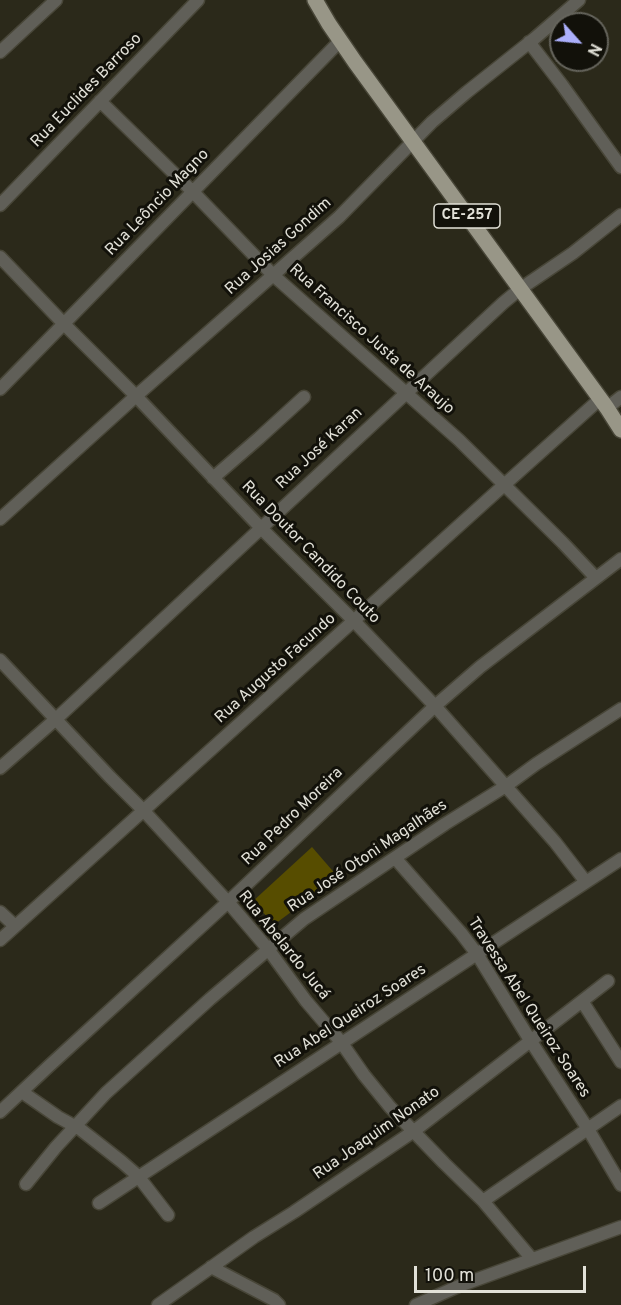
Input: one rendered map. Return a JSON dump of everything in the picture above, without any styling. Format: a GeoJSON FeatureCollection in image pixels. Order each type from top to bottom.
{"type":"FeatureCollection","features":[{"type":"Feature","properties":{"kind":"main road","name":"CE-257"},"geometry":{"type":"LineString","coordinates":[[315,0],[340,41],[621,430]]}},
{"type":"Feature","properties":{"kind":"street"},"geometry":{"type":"LineString","coordinates":[[0,52],[56,0]]}},
{"type":"Feature","properties":{"kind":"street","name":"Rua Euclides Barroso"},"geometry":{"type":"LineString","coordinates":[[0,205],[198,0]]}},
{"type":"Feature","properties":{"kind":"street","name":"Rua Josias Gondim"},"geometry":{"type":"LineString","coordinates":[[0,519],[339,216],[413,141],[467,92],[579,0]]}},
{"type":"Feature","properties":{"kind":"street","name":"Rua Leôncio Magno"},"geometry":{"type":"LineString","coordinates":[[0,389],[340,41]]}},
{"type":"Feature","properties":{"kind":"street"},"geometry":{"type":"LineString","coordinates":[[529,42],[621,167]]}},
{"type":"Feature","properties":{"kind":"street","name":"Rua Francisco Justa de Araujo"},"geometry":{"type":"LineString","coordinates":[[100,101],[193,192],[273,276],[459,440],[596,578]]}},
{"type":"Feature","properties":{"kind":"street","name":"Rua José Karan"},"geometry":{"type":"LineString","coordinates":[[0,768],[56,719],[503,303],[621,215]]}},
{"type":"Feature","properties":{"kind":"street","name":"Rua Doutor Candido Couto"},"geometry":{"type":"LineString","coordinates":[[0,257],[435,706],[555,842],[586,882]]}},
{"type":"Feature","properties":{"kind":"street"},"geometry":{"type":"LineString","coordinates":[[213,478],[303,397]]}},
{"type":"Feature","properties":{"kind":"street","name":"Rua Augusto Facundo"},"geometry":{"type":"LineString","coordinates":[[0,940],[504,484],[604,404],[621,397]]}},
{"type":"Feature","properties":{"kind":"street","name":"Rua Pedro Moreira"},"geometry":{"type":"LineString","coordinates":[[0,1113],[435,706],[480,667],[621,559]]}},
{"type":"Feature","properties":{"kind":"street","name":"Rua Abelardo Jucá"},"geometry":{"type":"LineString","coordinates":[[0,660],[228,902],[341,1042],[390,1107],[483,1201],[532,1259]]}},
{"type":"Feature","properties":{"kind":"street","name":"Rua José Otoni Magalhães"},"geometry":{"type":"LineString","coordinates":[[26,1184],[106,1093],[137,1063],[304,919],[621,709]]}},
{"type":"Feature","properties":{"kind":"street","name":"Travessa Abel Queiroz Soares"},"geometry":{"type":"LineString","coordinates":[[395,858],[477,954],[621,1185]]}},
{"type":"Feature","properties":{"kind":"street","name":"Rua Abel Queiroz Soares"},"geometry":{"type":"LineString","coordinates":[[99,1203],[621,859]]}},
{"type":"Feature","properties":{"kind":"street"},"geometry":{"type":"LineString","coordinates":[[0,912],[15,926]]}},
{"type":"Feature","properties":{"kind":"street","name":"Rua Joaquim Nonato"},"geometry":{"type":"LineString","coordinates":[[158,1305],[254,1237],[414,1131],[608,981]]}},
{"type":"Feature","properties":{"kind":"street"},"geometry":{"type":"LineString","coordinates":[[582,1001],[621,1062]]}},
{"type":"Feature","properties":{"kind":"street"},"geometry":{"type":"LineString","coordinates":[[22,1092],[58,1117],[76,1126],[122,1162],[138,1176],[168,1215]]}},
{"type":"Feature","properties":{"kind":"street"},"geometry":{"type":"LineString","coordinates":[[483,1201],[621,1106]]}},
{"type":"Feature","properties":{"kind":"street"},"geometry":{"type":"LineString","coordinates":[[416,1305],[621,1227]]}},
{"type":"Feature","properties":{"kind":"street"},"geometry":{"type":"LineString","coordinates":[[211,1267],[274,1300],[279,1305]]}},
{"type":"Feature","properties":{"kind":"shaded area"},"geometry":{"type":"Polygon","coordinates":[[[312,847],[338,877],[275,924],[252,902],[312,847]]]}}]}
